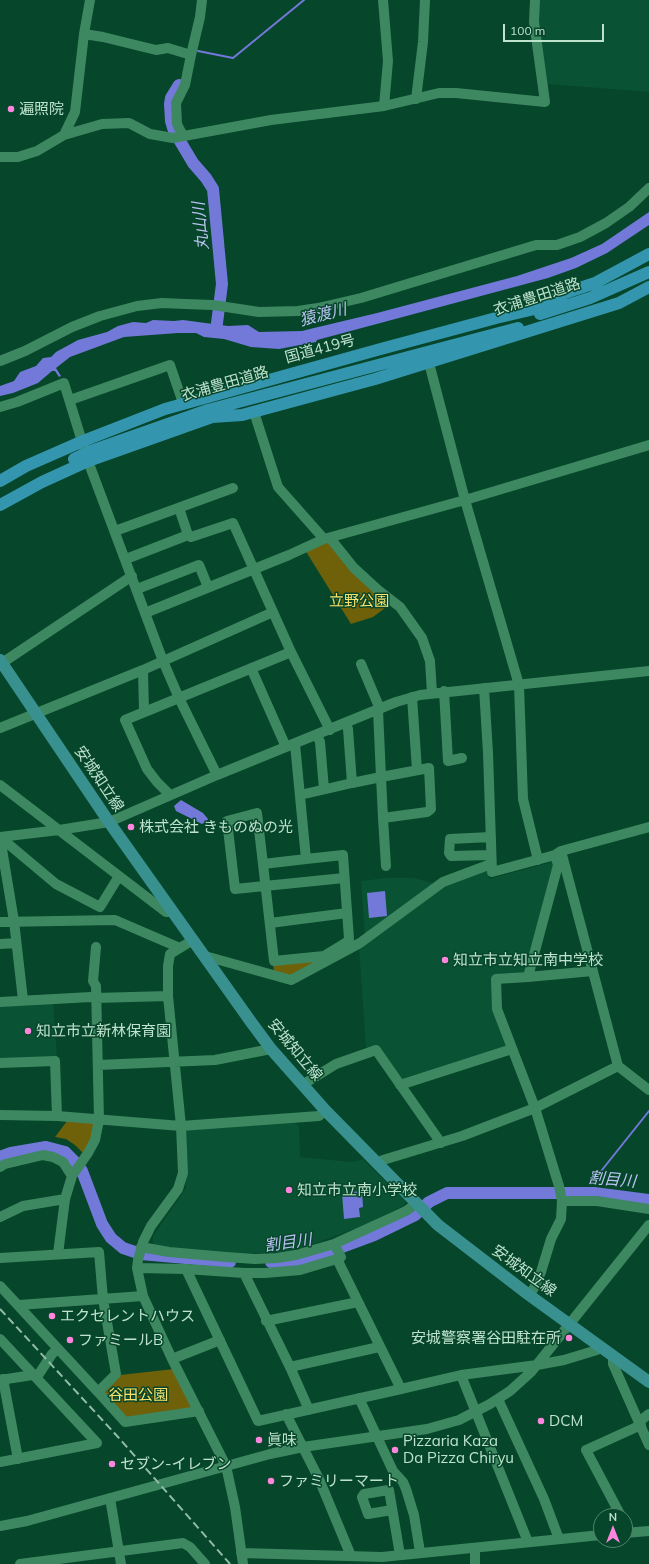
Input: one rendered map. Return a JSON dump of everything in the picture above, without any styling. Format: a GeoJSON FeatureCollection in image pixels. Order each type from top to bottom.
{"type":"FeatureCollection","features":[{"type":"Feature","properties":{"kind":"highway","name":"国道419号"},"geometry":{"type":"LineString","coordinates":[[0,481],[26,466],[83,441],[165,409],[392,346],[543,307],[565,293],[595,283],[649,254]]}},
{"type":"Feature","properties":{"kind":"highway","name":"衣浦豊田道路"},"geometry":{"type":"LineString","coordinates":[[543,307],[569,299],[612,281],[649,260]]}},
{"type":"Feature","properties":{"kind":"highway","name":"衣浦豊田道路"},"geometry":{"type":"LineString","coordinates":[[0,489],[34,470],[98,443],[152,423],[216,402],[506,325],[590,298],[649,272]]}},
{"type":"Feature","properties":{"kind":"highway","name":"衣浦豊田道路"},"geometry":{"type":"LineString","coordinates":[[0,497],[44,472],[92,451],[186,417],[250,398],[517,328],[605,301],[649,281]]}},
{"type":"Feature","properties":{"kind":"highway"},"geometry":{"type":"LineString","coordinates":[[0,505],[42,482],[88,461],[212,417],[242,416],[256,408],[376,379],[619,303],[649,287]]}},
{"type":"Feature","properties":{"kind":"highway","name":"衣浦豊田道路"},"geometry":{"type":"LineString","coordinates":[[256,408],[475,345],[517,328]]}},
{"type":"Feature","properties":{"kind":"main road","name":"安城知立線"},"geometry":{"type":"LineString","coordinates":[[1,661],[173,912],[271,1049],[302,1085],[377,1164],[438,1225],[649,1382]]}},
{"type":"Feature","properties":{"kind":"street"},"geometry":{"type":"LineString","coordinates":[[64,135],[76,112],[84,34],[90,0]]}},
{"type":"Feature","properties":{"kind":"street"},"geometry":{"type":"LineString","coordinates":[[178,137],[176,103],[185,85],[190,55],[200,17],[202,0]]}},
{"type":"Feature","properties":{"kind":"street"},"geometry":{"type":"LineString","coordinates":[[383,0],[388,61],[384,106]]}},
{"type":"Feature","properties":{"kind":"street"},"geometry":{"type":"LineString","coordinates":[[416,98],[423,42],[424,0]]}},
{"type":"Feature","properties":{"kind":"street"},"geometry":{"type":"LineString","coordinates":[[0,157],[18,157],[37,151],[64,135],[102,124],[129,122],[150,134],[178,137],[272,120],[384,106],[438,93],[456,93],[545,102],[534,22],[535,0]]}},
{"type":"Feature","properties":{"kind":"street"},"geometry":{"type":"LineString","coordinates":[[84,34],[156,50],[168,48],[190,55]]}},
{"type":"Feature","properties":{"kind":"street"},"geometry":{"type":"LineString","coordinates":[[0,361],[25,351],[72,327],[119,310],[162,303],[213,305],[259,312],[298,311],[318,308],[384,292],[536,245],[557,246],[580,237],[606,223],[629,207],[649,188]]}},
{"type":"Feature","properties":{"kind":"street"},"geometry":{"type":"LineString","coordinates":[[429,363],[465,500],[519,685],[523,799],[538,860]]}},
{"type":"Feature","properties":{"kind":"street"},"geometry":{"type":"LineString","coordinates":[[70,400],[170,365],[182,400]]}},
{"type":"Feature","properties":{"kind":"street"},"geometry":{"type":"LineString","coordinates":[[0,407],[17,402],[64,383],[88,461],[163,661],[178,698],[218,775]]}},
{"type":"Feature","properties":{"kind":"street"},"geometry":{"type":"LineString","coordinates":[[256,408],[278,487],[354,568],[378,590],[400,607],[422,638],[430,661],[432,693]]}},
{"type":"Feature","properties":{"kind":"street"},"geometry":{"type":"LineString","coordinates":[[145,613],[327,539],[465,500],[649,445]]}},
{"type":"Feature","properties":{"kind":"street"},"geometry":{"type":"LineString","coordinates":[[115,531],[233,488]]}},
{"type":"Feature","properties":{"kind":"street"},"geometry":{"type":"LineString","coordinates":[[179,508],[188,535]]}},
{"type":"Feature","properties":{"kind":"street"},"geometry":{"type":"LineString","coordinates":[[126,559],[188,535],[191,537],[233,523],[291,652],[330,730]]}},
{"type":"Feature","properties":{"kind":"street"},"geometry":{"type":"LineString","coordinates":[[137,589],[199,565],[208,587]]}},
{"type":"Feature","properties":{"kind":"street"},"geometry":{"type":"LineString","coordinates":[[1,661],[132,576]]}},
{"type":"Feature","properties":{"kind":"street"},"geometry":{"type":"LineString","coordinates":[[0,728],[143,670],[273,612]]}},
{"type":"Feature","properties":{"kind":"street"},"geometry":{"type":"LineString","coordinates":[[170,795],[147,769],[124,720],[291,652]]}},
{"type":"Feature","properties":{"kind":"street"},"geometry":{"type":"LineString","coordinates":[[361,664],[379,709],[386,866]]}},
{"type":"Feature","properties":{"kind":"street"},"geometry":{"type":"LineString","coordinates":[[251,668],[290,745],[300,795],[306,859]]}},
{"type":"Feature","properties":{"kind":"street"},"geometry":{"type":"LineString","coordinates":[[143,670],[144,712]]}},
{"type":"Feature","properties":{"kind":"street"},"geometry":{"type":"LineString","coordinates":[[0,837],[110,822],[170,795],[290,745],[412,697],[444,691],[519,685],[649,671]]}},
{"type":"Feature","properties":{"kind":"street"},"geometry":{"type":"LineString","coordinates":[[484,688],[492,872],[649,827]]}},
{"type":"Feature","properties":{"kind":"street"},"geometry":{"type":"LineString","coordinates":[[444,691],[448,761],[462,758]]}},
{"type":"Feature","properties":{"kind":"street"},"geometry":{"type":"LineString","coordinates":[[412,697],[417,770]]}},
{"type":"Feature","properties":{"kind":"street"},"geometry":{"type":"LineString","coordinates":[[346,723],[348,729],[352,783]]}},
{"type":"Feature","properties":{"kind":"street"},"geometry":{"type":"LineString","coordinates":[[317,735],[320,742],[324,789]]}},
{"type":"Feature","properties":{"kind":"street"},"geometry":{"type":"LineString","coordinates":[[300,795],[429,768],[431,809],[428,812],[383,818]]}},
{"type":"Feature","properties":{"kind":"street"},"geometry":{"type":"LineString","coordinates":[[0,784],[166,912],[173,912]]}},
{"type":"Feature","properties":{"kind":"street"},"geometry":{"type":"LineString","coordinates":[[263,864],[343,855],[349,939],[347,942],[324,956],[274,961],[266,886],[263,864],[257,813],[227,821],[235,889],[266,886],[344,878]]}},
{"type":"Feature","properties":{"kind":"street"},"geometry":{"type":"LineString","coordinates":[[0,837],[56,884],[100,907],[119,876]]}},
{"type":"Feature","properties":{"kind":"street"},"geometry":{"type":"LineString","coordinates":[[0,837],[14,921],[23,1000]]}},
{"type":"Feature","properties":{"kind":"street"},"geometry":{"type":"LineString","coordinates":[[491,837],[450,839],[449,853],[451,856],[491,860]]}},
{"type":"Feature","properties":{"kind":"street"},"geometry":{"type":"LineString","coordinates":[[558,853],[593,971],[618,1066],[649,1090]]}},
{"type":"Feature","properties":{"kind":"street"},"geometry":{"type":"LineString","coordinates":[[528,977],[558,865],[558,853]]}},
{"type":"Feature","properties":{"kind":"street"},"geometry":{"type":"LineString","coordinates":[[205,956],[291,980],[360,943],[443,882],[491,860]]}},
{"type":"Feature","properties":{"kind":"street"},"geometry":{"type":"LineString","coordinates":[[270,923],[347,913]]}},
{"type":"Feature","properties":{"kind":"street"},"geometry":{"type":"LineString","coordinates":[[0,922],[115,920],[180,948]]}},
{"type":"Feature","properties":{"kind":"street"},"geometry":{"type":"LineString","coordinates":[[193,940],[170,954],[168,959],[168,996],[181,1126],[183,1173],[178,1189],[151,1226],[139,1256],[142,1296],[226,1466],[235,1507],[243,1564]]}},
{"type":"Feature","properties":{"kind":"street"},"geometry":{"type":"LineString","coordinates":[[0,944],[16,943]]}},
{"type":"Feature","properties":{"kind":"street"},"geometry":{"type":"LineString","coordinates":[[58,1254],[65,1199],[73,1174],[95,1140],[99,1120],[95,998],[96,986],[93,982],[96,947]]}},
{"type":"Feature","properties":{"kind":"street"},"geometry":{"type":"LineString","coordinates":[[529,1294],[534,1288],[541,1272],[551,1239],[561,1219],[562,1201],[559,1186],[535,1108],[497,1009],[496,979],[593,971]]}},
{"type":"Feature","properties":{"kind":"street"},"geometry":{"type":"LineString","coordinates":[[0,1002],[91,996],[95,998],[168,996]]}},
{"type":"Feature","properties":{"kind":"street"},"geometry":{"type":"LineString","coordinates":[[98,1066],[215,1060],[271,1049]]}},
{"type":"Feature","properties":{"kind":"street"},"geometry":{"type":"LineString","coordinates":[[400,1085],[512,1049]]}},
{"type":"Feature","properties":{"kind":"street"},"geometry":{"type":"LineString","coordinates":[[302,1085],[336,1064],[376,1050],[441,1143]]}},
{"type":"Feature","properties":{"kind":"street"},"geometry":{"type":"LineString","coordinates":[[0,1063],[55,1061],[58,1116]]}},
{"type":"Feature","properties":{"kind":"street"},"geometry":{"type":"LineString","coordinates":[[377,1164],[383,1160],[462,1136],[535,1108],[618,1066]]}},
{"type":"Feature","properties":{"kind":"street"},"geometry":{"type":"LineString","coordinates":[[0,1115],[58,1116],[181,1126],[320,1116],[325,1110]]}},
{"type":"Feature","properties":{"kind":"street"},"geometry":{"type":"LineString","coordinates":[[0,1167],[5,1164],[43,1155],[53,1157],[63,1162],[73,1174]]}},
{"type":"Feature","properties":{"kind":"street"},"geometry":{"type":"LineString","coordinates":[[0,1217],[23,1206],[65,1199]]}},
{"type":"Feature","properties":{"kind":"street"},"geometry":{"type":"LineString","coordinates":[[562,1201],[597,1201],[649,1209]]}},
{"type":"Feature","properties":{"kind":"street"},"geometry":{"type":"LineString","coordinates":[[139,1256],[169,1252],[255,1259],[296,1255],[334,1244],[406,1211],[417,1203]]}},
{"type":"Feature","properties":{"kind":"street"},"geometry":{"type":"LineString","coordinates":[[0,1526],[27,1521],[270,1454],[304,1447],[427,1430],[459,1420],[476,1412],[519,1384],[537,1365],[569,1323],[649,1225]]}},
{"type":"Feature","properties":{"kind":"street"},"geometry":{"type":"LineString","coordinates":[[334,1244],[358,1302],[401,1389]]}},
{"type":"Feature","properties":{"kind":"street"},"geometry":{"type":"LineString","coordinates":[[1,1255],[99,1252],[103,1299],[116,1374],[98,1392]]}},
{"type":"Feature","properties":{"kind":"street"},"geometry":{"type":"LineString","coordinates":[[139,1256],[186,1268],[244,1273],[300,1270],[339,1258]]}},
{"type":"Feature","properties":{"kind":"street"},"geometry":{"type":"LineString","coordinates":[[186,1268],[258,1421],[461,1375],[537,1365],[573,1358],[597,1350],[600,1346]]}},
{"type":"Feature","properties":{"kind":"street"},"geometry":{"type":"LineString","coordinates":[[244,1273],[266,1321],[290,1367],[309,1410]]}},
{"type":"Feature","properties":{"kind":"street"},"geometry":{"type":"LineString","coordinates":[[0,1286],[125,1422],[199,1411]]}},
{"type":"Feature","properties":{"kind":"street"},"geometry":{"type":"LineString","coordinates":[[19,1305],[142,1296]]}},
{"type":"Feature","properties":{"kind":"street"},"geometry":{"type":"LineString","coordinates":[[266,1321],[358,1302]]}},
{"type":"Feature","properties":{"kind":"street"},"geometry":{"type":"LineString","coordinates":[[0,1339],[97,1443],[0,1462]]}},
{"type":"Feature","properties":{"kind":"street"},"geometry":{"type":"LineString","coordinates":[[172,1359],[220,1340]]}},
{"type":"Feature","properties":{"kind":"street"},"geometry":{"type":"LineString","coordinates":[[290,1367],[380,1347]]}},
{"type":"Feature","properties":{"kind":"street"},"geometry":{"type":"LineString","coordinates":[[18,1459],[4,1414],[1,1380],[39,1374],[52,1354],[58,1349]]}},
{"type":"Feature","properties":{"kind":"street"},"geometry":{"type":"LineString","coordinates":[[613,1355],[613,1364],[649,1445]]}},
{"type":"Feature","properties":{"kind":"street"},"geometry":{"type":"LineString","coordinates":[[461,1375],[528,1542]]}},
{"type":"Feature","properties":{"kind":"street"},"geometry":{"type":"LineString","coordinates":[[359,1398],[393,1471],[403,1482],[406,1489],[414,1515],[420,1552]]}},
{"type":"Feature","properties":{"kind":"street"},"geometry":{"type":"LineString","coordinates":[[498,1398],[544,1499],[559,1539]]}},
{"type":"Feature","properties":{"kind":"street"},"geometry":{"type":"LineString","coordinates":[[286,1414],[304,1447],[335,1515],[351,1556]]}},
{"type":"Feature","properties":{"kind":"street"},"geometry":{"type":"LineString","coordinates":[[617,1508],[586,1450],[640,1423],[649,1414]]}},
{"type":"Feature","properties":{"kind":"street"},"geometry":{"type":"LineString","coordinates":[[110,1498],[121,1564]]}},
{"type":"Feature","properties":{"kind":"street"},"geometry":{"type":"LineString","coordinates":[[392,1510],[400,1555]]}},
{"type":"Feature","properties":{"kind":"street"},"geometry":{"type":"LineString","coordinates":[[633,1530],[649,1531]]}},
{"type":"Feature","properties":{"kind":"street"},"geometry":{"type":"LineString","coordinates":[[241,1553],[335,1560],[351,1556],[372,1557],[400,1555],[593,1536]]}},
{"type":"Feature","properties":{"kind":"street"},"geometry":{"type":"LineString","coordinates":[[20,1564],[183,1543],[190,1547],[205,1564]]}},
{"type":"Feature","properties":{"kind":"street"},"geometry":{"type":"LineString","coordinates":[[475,1548],[475,1564]]}},
{"type":"Feature","properties":{"kind":"shaded area"},"geometry":{"type":"Polygon","coordinates":[[[538,0],[649,0],[649,92],[548,84],[544,76],[537,21],[538,0]]]}},
{"type":"Feature","properties":{"kind":"shaded area","name":"知立市立知立南中学校"},"geometry":{"type":"Polygon","coordinates":[[[552,862],[555,864],[526,972],[493,976],[509,1048],[401,1082],[374,1046],[366,1048],[359,947],[445,884],[489,869],[489,879],[552,862]]]}},
{"type":"Feature","properties":{"kind":"shaded area"},"geometry":{"type":"Polygon","coordinates":[[[386,878],[414,878],[436,884],[365,937],[361,881],[386,878]]]}},
{"type":"Feature","properties":{"kind":"shaded area","name":"知立市立新林保育園"},"geometry":{"type":"Polygon","coordinates":[[[53,1001],[57,1057],[0,1060],[0,1005],[53,1001]]]}},
{"type":"Feature","properties":{"kind":"shaded area","name":"知立市立南小学校"},"geometry":{"type":"Polygon","coordinates":[[[295,1122],[299,1127],[300,1157],[352,1162],[363,1159],[406,1202],[403,1206],[360,1227],[292,1252],[226,1254],[153,1246],[153,1236],[186,1188],[186,1130],[295,1122]]]}},
{"type":"Feature","properties":{"kind":"green space","name":"立野公園"},"geometry":{"type":"Polygon","coordinates":[[[329,540],[389,601],[389,605],[373,617],[351,624],[305,550],[329,540]]]}},
{"type":"Feature","properties":{"kind":"green space"},"geometry":{"type":"Polygon","coordinates":[[[323,958],[289,976],[274,973],[273,963],[323,958]]]}},
{"type":"Feature","properties":{"kind":"green space"},"geometry":{"type":"Polygon","coordinates":[[[67,1121],[91,1122],[94,1125],[91,1140],[83,1153],[66,1139],[55,1137],[67,1121]]]}},
{"type":"Feature","properties":{"kind":"green space","name":"谷田公園"},"geometry":{"type":"Polygon","coordinates":[[[174,1369],[192,1406],[190,1410],[128,1419],[104,1393],[120,1375],[174,1369]]]}},
{"type":"Feature","properties":{"kind":"water"},"geometry":{"type":"Polygon","coordinates":[[[649,212],[649,225],[607,253],[576,268],[548,278],[317,340],[316,342],[279,349],[251,347],[224,339],[204,337],[196,333],[124,337],[70,357],[56,368],[61,376],[59,377],[55,371],[52,371],[38,383],[13,393],[0,396],[0,386],[14,381],[20,372],[36,366],[43,358],[51,357],[56,352],[78,340],[107,332],[118,326],[133,322],[146,323],[153,320],[183,320],[228,326],[248,325],[259,332],[302,331],[517,276],[571,258],[602,244],[649,212]]]}},
{"type":"Feature","properties":{"kind":"water"},"geometry":{"type":"Polygon","coordinates":[[[181,800],[203,813],[208,819],[207,821],[202,824],[176,811],[174,806],[181,800]]]}},
{"type":"Feature","properties":{"kind":"water"},"geometry":{"type":"Polygon","coordinates":[[[385,891],[387,916],[369,918],[367,893],[385,891]]]}},
{"type":"Feature","properties":{"kind":"water"},"geometry":{"type":"Polygon","coordinates":[[[362,1191],[363,1207],[359,1208],[360,1217],[344,1219],[342,1193],[362,1191]]]}},
{"type":"Feature","properties":{"kind":"waterway","name":"丸山川"},"geometry":{"type":"LineString","coordinates":[[198,51],[233,58],[304,0]]}},
{"type":"Feature","properties":{"kind":"waterway","name":"丸山川"},"geometry":{"type":"LineString","coordinates":[[179,85],[171,98],[170,104],[171,121],[174,131],[193,163],[213,189],[222,284],[216,331]]}},
{"type":"Feature","properties":{"kind":"waterway"},"geometry":{"type":"LineString","coordinates":[[594,1180],[649,1111]]}},
{"type":"Feature","properties":{"kind":"waterway","name":"割目川"},"geometry":{"type":"LineString","coordinates":[[0,1157],[11,1153],[46,1147],[65,1152],[82,1171],[102,1224],[111,1238],[123,1248],[141,1254],[230,1262]]}},
{"type":"Feature","properties":{"kind":"waterway","name":"割目川"},"geometry":{"type":"LineString","coordinates":[[593,1189],[594,1193]]}},
{"type":"Feature","properties":{"kind":"waterway","name":"割目川"},"geometry":{"type":"LineString","coordinates":[[271,1262],[312,1258],[374,1235],[415,1215],[429,1202],[447,1193],[594,1193],[649,1200]]}},
{"type":"Feature","properties":{"kind":"railway"},"geometry":{"type":"LineString","coordinates":[[0,1309],[118,1437],[230,1564]]}},
{"type":"Feature","properties":{"kind":"place","name":"遍照院"},"geometry":{"type":"Point","coordinates":[11,109]}},
{"type":"Feature","properties":{"kind":"place","name":"株式会社 きものぬの光"},"geometry":{"type":"Point","coordinates":[131,827]}},
{"type":"Feature","properties":{"kind":"place","name":"知立市立知立南中学校"},"geometry":{"type":"Point","coordinates":[445,960]}},
{"type":"Feature","properties":{"kind":"place","name":"知立市立新林保育園"},"geometry":{"type":"Point","coordinates":[28,1031]}},
{"type":"Feature","properties":{"kind":"place","name":"知立市立南小学校"},"geometry":{"type":"Point","coordinates":[289,1190]}},
{"type":"Feature","properties":{"kind":"place","name":"エクセレントハウス"},"geometry":{"type":"Point","coordinates":[52,1316]}},
{"type":"Feature","properties":{"kind":"place","name":"安城警察署谷田駐在所"},"geometry":{"type":"Point","coordinates":[569,1338]}},
{"type":"Feature","properties":{"kind":"place","name":"ファミールB"},"geometry":{"type":"Point","coordinates":[70,1340]}},
{"type":"Feature","properties":{"kind":"place","name":"DCM"},"geometry":{"type":"Point","coordinates":[541,1421]}},
{"type":"Feature","properties":{"kind":"place","name":"眞味"},"geometry":{"type":"Point","coordinates":[259,1440]}},
{"type":"Feature","properties":{"kind":"place","name":"Pizzaria Kaza Da Pizza Chiryu"},"geometry":{"type":"Point","coordinates":[395,1450]}},
{"type":"Feature","properties":{"kind":"place","name":"セブン-イレブン"},"geometry":{"type":"Point","coordinates":[112,1464]}},
{"type":"Feature","properties":{"kind":"place","name":"ファミリーマート"},"geometry":{"type":"Point","coordinates":[271,1481]}},
{"type":"Feature","properties":{"kind":"water label","name":"猿渡川"},"geometry":{"type":"Point","coordinates":[323,315]}}]}
